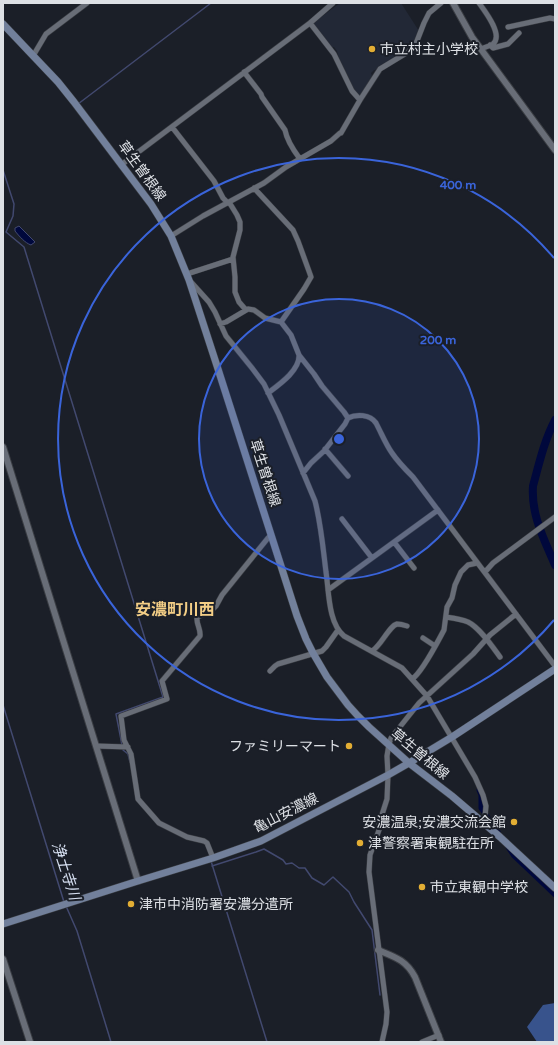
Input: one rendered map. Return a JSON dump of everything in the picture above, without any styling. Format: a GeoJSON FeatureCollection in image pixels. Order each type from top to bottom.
{"type":"FeatureCollection","features":[{"type":"Feature","properties":{"kind":"main road","name":"草生曽根線"},"geometry":{"type":"LineString","coordinates":[[3,24],[58,82],[94,127],[151,204],[171,236],[188,277],[297,616],[313,653],[327,677],[348,705],[369,727],[409,763],[483,822],[555,888]]}},
{"type":"Feature","properties":{"kind":"main road","name":"亀山安濃線"},"geometry":{"type":"LineString","coordinates":[[3,924],[210,859],[261,841],[409,763],[452,737],[555,667]]}},
{"type":"Feature","properties":{"kind":"street"},"geometry":{"type":"LineString","coordinates":[[33,56],[46,34],[87,3]]}},
{"type":"Feature","properties":{"kind":"street"},"geometry":{"type":"LineString","coordinates":[[121,165],[310,23],[333,3]]}},
{"type":"Feature","properties":{"kind":"street"},"geometry":{"type":"LineString","coordinates":[[171,236],[264,183],[286,167],[331,141],[341,133],[380,69],[415,46],[429,13],[441,3]]}},
{"type":"Feature","properties":{"kind":"street"},"geometry":{"type":"LineString","coordinates":[[453,3],[467,29],[555,150]]}},
{"type":"Feature","properties":{"kind":"street"},"geometry":{"type":"LineString","coordinates":[[479,3],[489,17],[495,31],[495,41],[481,49]]}},
{"type":"Feature","properties":{"kind":"street"},"geometry":{"type":"LineString","coordinates":[[508,27],[550,18],[555,19]]}},
{"type":"Feature","properties":{"kind":"street"},"geometry":{"type":"LineString","coordinates":[[310,23],[334,54],[352,91],[360,100]]}},
{"type":"Feature","properties":{"kind":"street"},"geometry":{"type":"LineString","coordinates":[[490,45],[493,48],[508,44],[519,33]]}},
{"type":"Feature","properties":{"kind":"street"},"geometry":{"type":"LineString","coordinates":[[244,72],[285,130],[285,134],[300,159]]}},
{"type":"Feature","properties":{"kind":"street"},"geometry":{"type":"LineString","coordinates":[[172,127],[214,181],[223,198],[229,202],[240,222],[240,230],[233,259],[235,292],[239,302],[246,310]]}},
{"type":"Feature","properties":{"kind":"street"},"geometry":{"type":"LineString","coordinates":[[254,188],[293,230],[311,277],[281,322]]}},
{"type":"Feature","properties":{"kind":"street"},"geometry":{"type":"LineString","coordinates":[[233,259],[188,277],[209,302],[226,336],[258,375],[279,414],[315,502],[318,513],[328,590],[333,616],[338,630],[344,636],[402,668],[427,696],[471,768],[483,794],[486,806],[483,822]]}},
{"type":"Feature","properties":{"kind":"street"},"geometry":{"type":"LineString","coordinates":[[220,324],[246,310],[252,309],[265,318],[281,322],[291,335],[299,355],[348,418]]}},
{"type":"Feature","properties":{"kind":"street"},"geometry":{"type":"LineString","coordinates":[[268,393],[278,386],[296,367],[299,355]]}},
{"type":"Feature","properties":{"kind":"street"},"geometry":{"type":"LineString","coordinates":[[303,473],[325,450],[348,418],[361,415],[375,422],[394,456],[413,477],[555,667]]}},
{"type":"Feature","properties":{"kind":"street"},"geometry":{"type":"LineString","coordinates":[[3,447],[138,881]]}},
{"type":"Feature","properties":{"kind":"street"},"geometry":{"type":"LineString","coordinates":[[325,450],[348,476]]}},
{"type":"Feature","properties":{"kind":"street"},"geometry":{"type":"LineString","coordinates":[[328,590],[438,510]]}},
{"type":"Feature","properties":{"kind":"street"},"geometry":{"type":"LineString","coordinates":[[485,572],[492,563],[555,517]]}},
{"type":"Feature","properties":{"kind":"street"},"geometry":{"type":"LineString","coordinates":[[342,519],[372,558]]}},
{"type":"Feature","properties":{"kind":"street"},"geometry":{"type":"LineString","coordinates":[[210,859],[207,843],[159,824],[138,799],[131,754],[124,740],[121,716],[167,699],[162,681],[200,636],[201,632],[196,621],[197,617],[210,612],[216,606],[222,595],[271,535]]}},
{"type":"Feature","properties":{"kind":"street"},"geometry":{"type":"LineString","coordinates":[[394,542],[414,568]]}},
{"type":"Feature","properties":{"kind":"street"},"geometry":{"type":"LineString","coordinates":[[412,678],[414,678],[422,668],[444,630],[447,607],[455,585],[462,572],[468,565],[477,563]]}},
{"type":"Feature","properties":{"kind":"street"},"geometry":{"type":"LineString","coordinates":[[382,1042],[387,1017],[369,872],[370,855],[379,830],[379,824],[387,799],[387,756],[389,744],[394,734],[419,703],[473,654],[487,638],[516,614]]}},
{"type":"Feature","properties":{"kind":"street"},"geometry":{"type":"LineString","coordinates":[[446,617],[468,622],[487,638],[500,657]]}},
{"type":"Feature","properties":{"kind":"street"},"geometry":{"type":"LineString","coordinates":[[372,651],[374,651],[392,627],[396,624],[407,626]]}},
{"type":"Feature","properties":{"kind":"street"},"geometry":{"type":"LineString","coordinates":[[270,671],[278,664],[322,651],[338,630]]}},
{"type":"Feature","properties":{"kind":"street"},"geometry":{"type":"LineString","coordinates":[[423,638],[435,646]]}},
{"type":"Feature","properties":{"kind":"street"},"geometry":{"type":"LineString","coordinates":[[96,746],[128,747]]}},
{"type":"Feature","properties":{"kind":"street"},"geometry":{"type":"LineString","coordinates":[[378,950],[400,960],[409,967],[415,976],[441,1042]]}},
{"type":"Feature","properties":{"kind":"street"},"geometry":{"type":"LineString","coordinates":[[3,959],[30,1042]]}},
{"type":"Feature","properties":{"kind":"street"},"geometry":{"type":"LineString","coordinates":[[422,1042],[429,1041],[439,1035]]}},
{"type":"Feature","properties":{"kind":"shaded area","name":"市立村主小学校"},"geometry":{"type":"Polygon","coordinates":[[[340,3],[401,3],[419,31],[414,43],[407,51],[371,73],[372,76],[361,95],[358,95],[349,82],[350,80],[339,59],[337,51],[334,47],[331,48],[313,24],[340,3]]]}},
{"type":"Feature","properties":{"kind":"shaded area"},"geometry":{"type":"Polygon","coordinates":[[[19,226],[35,242],[31,245],[22,239],[15,231],[15,228],[19,226]]]}},
{"type":"Feature","properties":{"kind":"shaded area"},"geometry":{"type":"Polygon","coordinates":[[[555,1003],[555,1042],[537,1042],[527,1027],[543,1005],[555,1003]]]}},
{"type":"Feature","properties":{"kind":"waterway"},"geometry":{"type":"LineString","coordinates":[[78,104],[211,3]]}},
{"type":"Feature","properties":{"kind":"waterway"},"geometry":{"type":"LineString","coordinates":[[3,170],[14,204],[13,216],[6,232],[24,247],[163,697],[116,714],[122,745]]}},
{"type":"Feature","properties":{"kind":"waterway"},"geometry":{"type":"LineString","coordinates":[[555,420],[548,436],[533,486],[536,517],[555,565]]}},
{"type":"Feature","properties":{"kind":"waterway","name":"浄土寺川"},"geometry":{"type":"LineString","coordinates":[[3,705],[64,902]]}},
{"type":"Feature","properties":{"kind":"waterway"},"geometry":{"type":"LineString","coordinates":[[123,748],[123,750],[128,754],[130,762]]}},
{"type":"Feature","properties":{"kind":"waterway"},"geometry":{"type":"LineString","coordinates":[[479,790],[481,795],[481,808],[498,832]]}},
{"type":"Feature","properties":{"kind":"waterway"},"geometry":{"type":"LineString","coordinates":[[508,847],[514,856],[555,895]]}},
{"type":"Feature","properties":{"kind":"waterway"},"geometry":{"type":"LineString","coordinates":[[212,866],[264,849],[283,860],[286,864],[292,863],[299,868],[305,868],[312,878],[324,885],[333,877],[349,892],[372,930],[380,995]]}},
{"type":"Feature","properties":{"kind":"waterway"},"geometry":{"type":"LineString","coordinates":[[211,861],[267,1042]]}},
{"type":"Feature","properties":{"kind":"waterway","name":"浄土寺川"},"geometry":{"type":"LineString","coordinates":[[66,906],[77,931],[111,1042]]}},
{"type":"Feature","properties":{"kind":"place","name":"市立村主小学校"},"geometry":{"type":"Point","coordinates":[372,49]}},
{"type":"Feature","properties":{"kind":"place","name":"ファミリーマート"},"geometry":{"type":"Point","coordinates":[349,746]}},
{"type":"Feature","properties":{"kind":"place","name":"安濃温泉;安濃交流会館"},"geometry":{"type":"Point","coordinates":[514,822]}},
{"type":"Feature","properties":{"kind":"place","name":"津警察署東観駐在所"},"geometry":{"type":"Point","coordinates":[360,843]}},
{"type":"Feature","properties":{"kind":"place","name":"市立東観中学校"},"geometry":{"type":"Point","coordinates":[422,887]}},
{"type":"Feature","properties":{"kind":"place","name":"津市中消防署安濃分遣所"},"geometry":{"type":"Point","coordinates":[131,904]}},
{"type":"Feature","properties":{"kind":"district","name":"安濃町川西"},"geometry":{"type":"Point","coordinates":[175,610]}}]}
